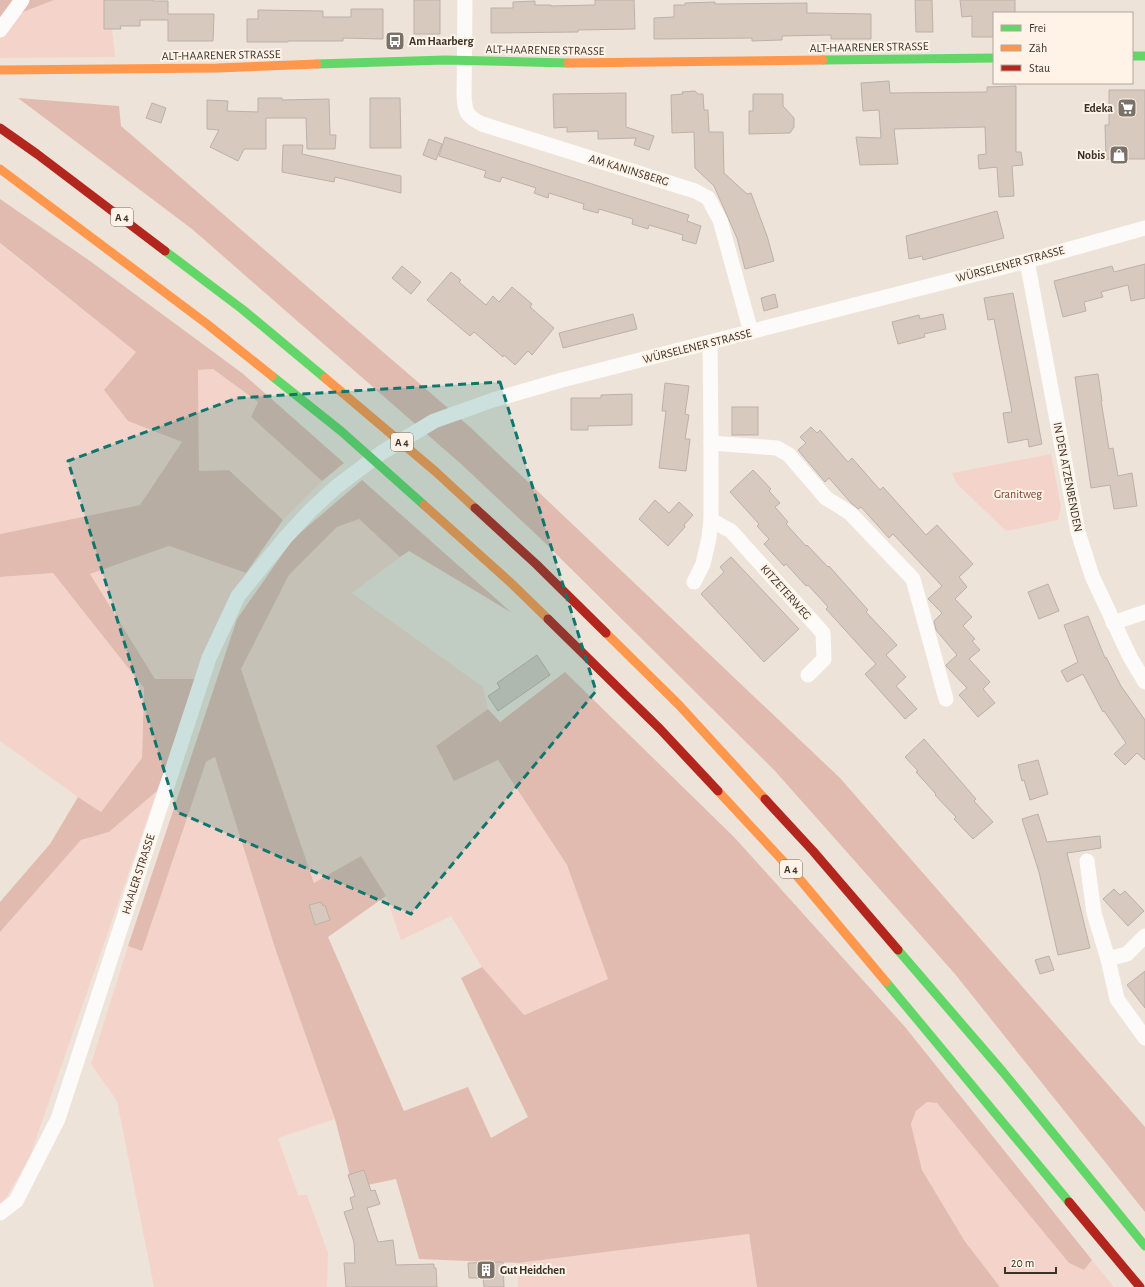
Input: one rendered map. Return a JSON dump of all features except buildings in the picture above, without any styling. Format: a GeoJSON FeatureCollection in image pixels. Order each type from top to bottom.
{"type":"FeatureCollection","features":[{"type":"Feature","properties":{"kind":"main road"},"geometry":{"type":"LineString","coordinates":[[1133,56],[1145,56]]}},
{"type":"Feature","properties":{"kind":"main road","name":"ALT-HAARENER STRASSE"},"geometry":{"type":"LineString","coordinates":[[0,70],[217,68],[361,62],[465,60],[571,63],[993,58]]}},
{"type":"Feature","properties":{"kind":"main road","name":"A 4"},"geometry":{"type":"LineString","coordinates":[[0,128],[37,154],[223,295],[367,413],[436,472],[536,564],[674,699],[792,827],[1003,1072],[1145,1246]]}},
{"type":"Feature","properties":{"kind":"main road","name":"A 4"},"geometry":{"type":"LineString","coordinates":[[0,169],[207,324],[341,431],[511,583],[660,729],[797,876],[1140,1287]]}},
{"type":"Feature","properties":{"kind":"street"},"geometry":{"type":"LineString","coordinates":[[0,30],[22,0]]}},
{"type":"Feature","properties":{"kind":"street"},"geometry":{"type":"LineString","coordinates":[[465,0],[465,60]]}},
{"type":"Feature","properties":{"kind":"street","name":"AM KANINSBERG"},"geometry":{"type":"LineString","coordinates":[[465,60],[465,109],[472,119],[482,124],[695,191],[708,198],[720,220],[751,332]]}},
{"type":"Feature","properties":{"kind":"street","name":"WÜRSELENER STRASSE"},"geometry":{"type":"LineString","coordinates":[[285,538],[312,509],[336,487],[381,453],[434,421],[493,400],[562,380],[1027,261],[1145,228]]}},
{"type":"Feature","properties":{"kind":"street","name":"IN DEN ATZENBENDEN"},"geometry":{"type":"LineString","coordinates":[[1027,261],[1078,532],[1092,576],[1113,624],[1145,682]]}},
{"type":"Feature","properties":{"kind":"street"},"geometry":{"type":"LineString","coordinates":[[694,582],[703,564],[710,538],[710,343]]}},
{"type":"Feature","properties":{"kind":"street"},"geometry":{"type":"LineString","coordinates":[[711,443],[777,448],[789,454],[826,498],[850,513],[913,579],[946,699]]}},
{"type":"Feature","properties":{"kind":"street","name":"KITZETERWEG"},"geometry":{"type":"LineString","coordinates":[[711,520],[730,531],[823,633],[824,659],[808,675]]}},
{"type":"Feature","properties":{"kind":"street","name":"HAALER STRASSE"},"geometry":{"type":"LineString","coordinates":[[0,1213],[16,1201],[58,1120],[209,658],[238,596],[285,538]]}},
{"type":"Feature","properties":{"kind":"street"},"geometry":{"type":"LineString","coordinates":[[1113,624],[1145,612]]}},
{"type":"Feature","properties":{"kind":"street"},"geometry":{"type":"LineString","coordinates":[[1087,861],[1094,913],[1108,958],[1117,999],[1145,1038]]}},
{"type":"Feature","properties":{"kind":"street"},"geometry":{"type":"LineString","coordinates":[[1108,958],[1127,954],[1145,936]]}},
{"type":"Feature","properties":{"kind":"highlighted area"},"geometry":{"type":"Polygon","coordinates":[[[500,382],[596,691],[411,914],[177,812],[68,461],[237,398],[500,382]]]}},
{"type":"Feature","properties":{"kind":"green space"},"geometry":{"type":"Polygon","coordinates":[[[54,0],[109,0],[115,57],[0,58],[0,21],[54,0]]]}},
{"type":"Feature","properties":{"kind":"green space"},"geometry":{"type":"Polygon","coordinates":[[[0,244],[136,352],[128,421],[182,442],[140,505],[0,534],[0,244]]]}},
{"type":"Feature","properties":{"kind":"green space"},"geometry":{"type":"Polygon","coordinates":[[[213,369],[258,402],[251,417],[322,481],[283,520],[230,470],[199,471],[198,370],[213,369]]]}},
{"type":"Feature","properties":{"kind":"green space","name":"Granitweg"},"geometry":{"type":"Polygon","coordinates":[[[1051,454],[1061,507],[1058,520],[1006,531],[957,484],[952,473],[1051,454]]]}},
{"type":"Feature","properties":{"kind":"green space"},"geometry":{"type":"Polygon","coordinates":[[[359,518],[400,557],[352,593],[483,687],[488,709],[437,746],[498,760],[567,865],[608,979],[523,1015],[482,967],[451,916],[401,940],[386,896],[314,883],[241,669],[289,575],[337,527],[359,518]]]}},
{"type":"Feature","properties":{"kind":"green space"},"geometry":{"type":"Polygon","coordinates":[[[169,546],[246,573],[212,637],[198,679],[155,679],[90,574],[169,546]]]}},
{"type":"Feature","properties":{"kind":"green space"},"geometry":{"type":"Polygon","coordinates":[[[53,573],[144,688],[142,758],[101,812],[0,741],[0,577],[53,573]]]}},
{"type":"Feature","properties":{"kind":"green space"},"geometry":{"type":"Polygon","coordinates":[[[215,757],[275,948],[335,1119],[278,1138],[298,1195],[307,1195],[328,1253],[327,1287],[154,1287],[117,1101],[91,1064],[128,946],[142,950],[206,762],[215,757]]]}},
{"type":"Feature","properties":{"kind":"green space"},"geometry":{"type":"Polygon","coordinates":[[[157,791],[30,1156],[2,1205],[0,1206],[0,932],[81,840],[109,832],[157,791]]]}},
{"type":"Feature","properties":{"kind":"green space"},"geometry":{"type":"Polygon","coordinates":[[[927,1102],[937,1103],[1069,1263],[1084,1270],[1092,1260],[1114,1287],[1000,1287],[964,1240],[922,1170],[911,1124],[916,1111],[927,1102]]]}},
{"type":"Feature","properties":{"kind":"green space"},"geometry":{"type":"Polygon","coordinates":[[[749,1234],[757,1287],[518,1287],[518,1263],[749,1234]]]}},
{"type":"Feature","properties":{"kind":"shaded area"},"geometry":{"type":"Polygon","coordinates":[[[0,0],[54,0],[0,21],[0,0]]]}},
{"type":"Feature","properties":{"kind":"shaded area"},"geometry":{"type":"Polygon","coordinates":[[[18,98],[119,106],[121,126],[470,427],[840,778],[1145,1127],[1145,1212],[955,974],[775,771],[543,541],[460,463],[192,229],[18,98]]]}},
{"type":"Feature","properties":{"kind":"shaded area"},"geometry":{"type":"Polygon","coordinates":[[[0,199],[90,261],[242,373],[344,463],[322,481],[251,417],[258,402],[213,369],[198,370],[199,471],[229,470],[283,520],[246,573],[169,546],[90,574],[155,679],[198,679],[157,791],[109,832],[81,840],[0,932],[0,902],[50,844],[78,797],[101,812],[142,758],[144,688],[53,573],[0,577],[0,534],[140,505],[182,442],[128,421],[104,390],[136,352],[0,243],[0,199]]]}},
{"type":"Feature","properties":{"kind":"shaded area"},"geometry":{"type":"Polygon","coordinates":[[[362,480],[512,613],[409,551],[400,557],[359,519],[337,527],[289,575],[241,669],[314,883],[361,856],[386,896],[328,937],[404,1111],[468,1087],[491,1138],[528,1117],[461,978],[482,967],[524,1015],[608,979],[567,865],[498,760],[454,781],[436,746],[488,709],[500,722],[565,672],[734,837],[905,1027],[1092,1260],[1084,1270],[1069,1263],[937,1103],[927,1102],[916,1111],[911,1124],[922,1170],[964,1240],[1000,1287],[757,1287],[749,1234],[518,1263],[419,1259],[396,1179],[353,1188],[335,1119],[275,948],[215,757],[206,762],[142,951],[128,946],[237,619],[293,539],[362,480]]]}},
{"type":"Feature","properties":{"kind":"traffic: fast"},"geometry":{"type":"LineString","coordinates":[[1133,56],[1145,56]]}},
{"type":"Feature","properties":{"kind":"traffic: fast"},"geometry":{"type":"LineString","coordinates":[[823,60],[993,58]]}},
{"type":"Feature","properties":{"kind":"traffic: fast"},"geometry":{"type":"LineString","coordinates":[[317,64],[445,60],[568,63]]}},
{"type":"Feature","properties":{"kind":"traffic: fast"},"geometry":{"type":"LineString","coordinates":[[165,251],[242,309],[325,378]]}},
{"type":"Feature","properties":{"kind":"traffic: fast"},"geometry":{"type":"LineString","coordinates":[[272,376],[341,431],[424,505]]}},
{"type":"Feature","properties":{"kind":"traffic: fast"},"geometry":{"type":"LineString","coordinates":[[898,950],[1003,1072],[1145,1246]]}},
{"type":"Feature","properties":{"kind":"traffic: fast"},"geometry":{"type":"LineString","coordinates":[[886,982],[1069,1202]]}},
{"type":"Feature","properties":{"kind":"traffic: slow"},"geometry":{"type":"LineString","coordinates":[[568,63],[823,60]]}},
{"type":"Feature","properties":{"kind":"traffic: slow"},"geometry":{"type":"LineString","coordinates":[[0,70],[217,68],[317,64]]}},
{"type":"Feature","properties":{"kind":"traffic: slow"},"geometry":{"type":"LineString","coordinates":[[0,169],[207,324],[272,376]]}},
{"type":"Feature","properties":{"kind":"traffic: slow"},"geometry":{"type":"LineString","coordinates":[[325,378],[436,472],[475,508]]}},
{"type":"Feature","properties":{"kind":"traffic: slow"},"geometry":{"type":"LineString","coordinates":[[424,505],[511,583],[548,619]]}},
{"type":"Feature","properties":{"kind":"traffic: slow"},"geometry":{"type":"LineString","coordinates":[[606,633],[679,705],[765,799]]}},
{"type":"Feature","properties":{"kind":"traffic: slow"},"geometry":{"type":"LineString","coordinates":[[718,791],[797,876],[886,982]]}},
{"type":"Feature","properties":{"kind":"traffic: jam"},"geometry":{"type":"LineString","coordinates":[[0,128],[37,154],[165,251]]}},
{"type":"Feature","properties":{"kind":"traffic: jam"},"geometry":{"type":"LineString","coordinates":[[475,508],[536,564],[606,633]]}},
{"type":"Feature","properties":{"kind":"traffic: jam"},"geometry":{"type":"LineString","coordinates":[[548,619],[660,729],[718,791]]}},
{"type":"Feature","properties":{"kind":"traffic: jam"},"geometry":{"type":"LineString","coordinates":[[765,799],[813,851],[898,950]]}},
{"type":"Feature","properties":{"kind":"traffic: jam"},"geometry":{"type":"LineString","coordinates":[[1069,1202],[1140,1287]]}},
{"type":"Feature","properties":{"kind":"place","name":"Am Haarberg"},"geometry":{"type":"Point","coordinates":[395,41]}},
{"type":"Feature","properties":{"kind":"place","name":"Edeka"},"geometry":{"type":"Point","coordinates":[1127,108]}},
{"type":"Feature","properties":{"kind":"place","name":"Nobis"},"geometry":{"type":"Point","coordinates":[1119,155]}},
{"type":"Feature","properties":{"kind":"place","name":"Gut Heidchen"},"geometry":{"type":"Point","coordinates":[486,1270]}}]}
